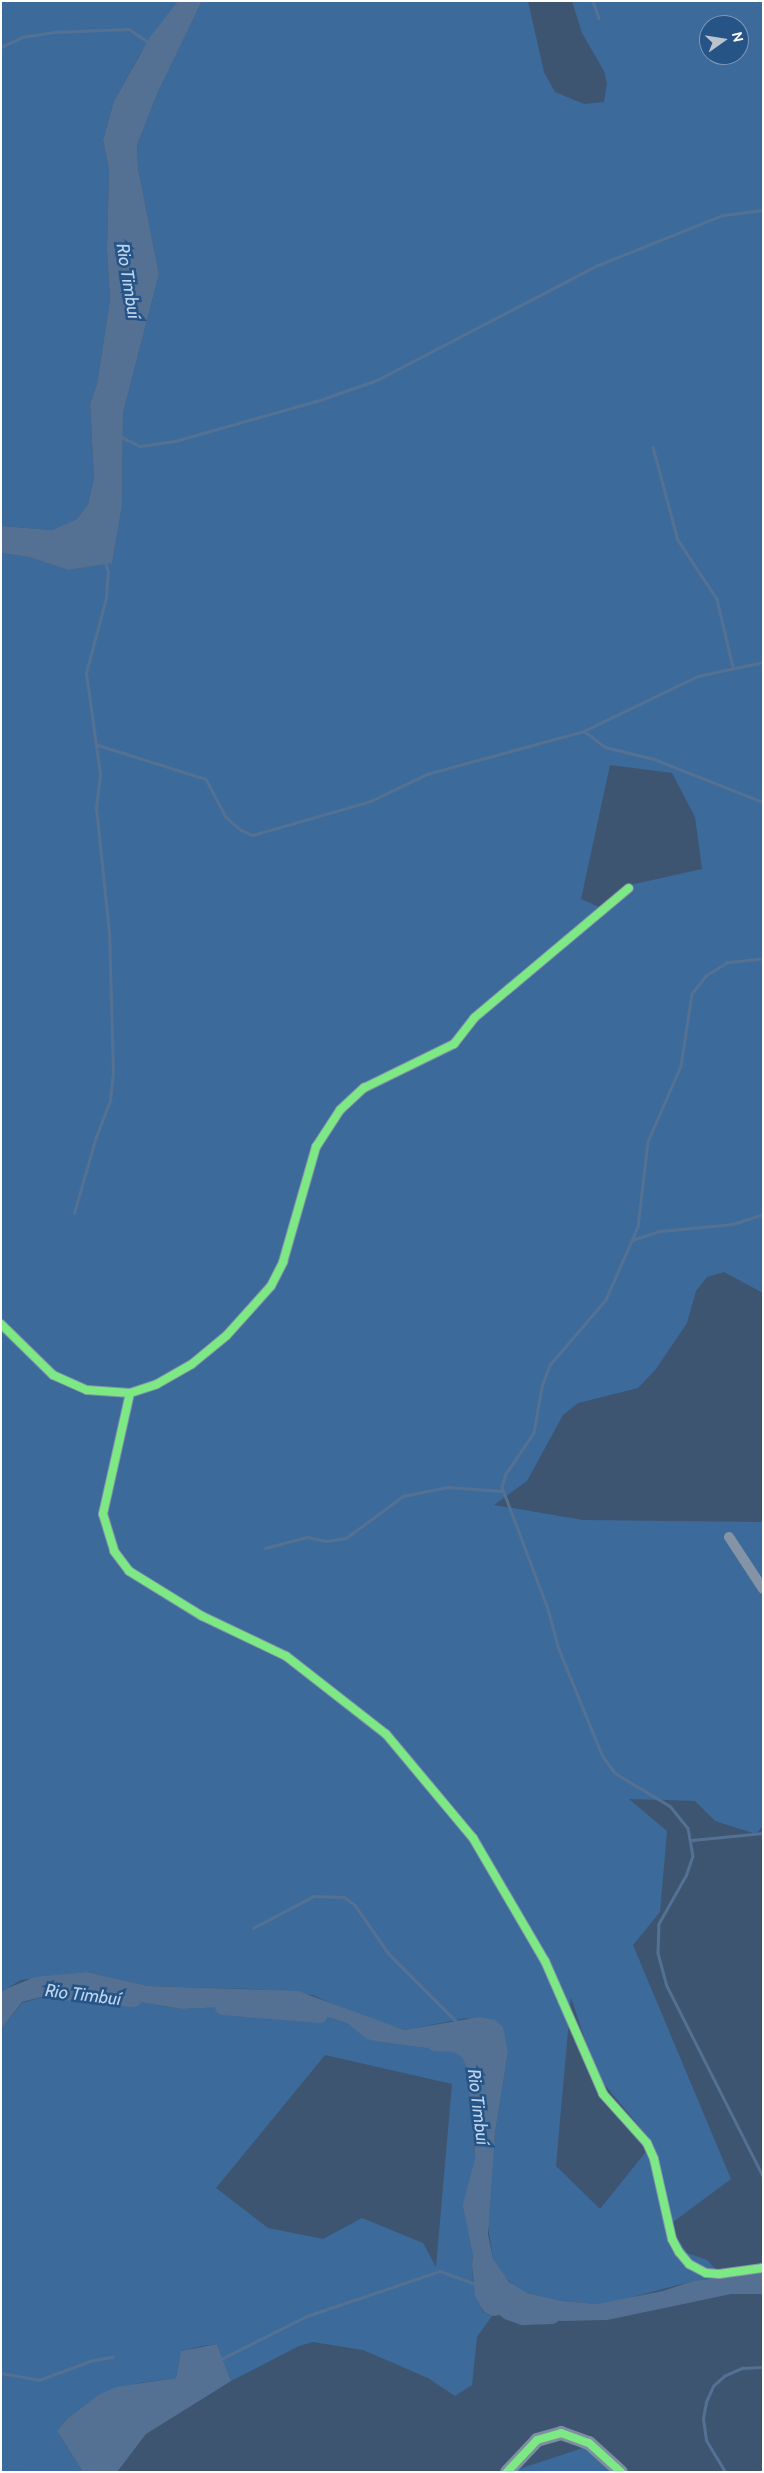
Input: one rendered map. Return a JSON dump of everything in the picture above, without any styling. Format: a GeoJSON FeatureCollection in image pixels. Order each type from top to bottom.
{"type":"FeatureCollection","features":[{"type":"Feature","properties":{"kind":"street"},"geometry":{"type":"LineString","coordinates":[[1,1324],[54,1375],[87,1390],[130,1393],[157,1384],[192,1364],[227,1335],[271,1286],[283,1262],[316,1147],[340,1110],[353,1096],[393,1072],[454,1044],[474,1018],[629,888]]}},
{"type":"Feature","properties":{"kind":"street"},"geometry":{"type":"LineString","coordinates":[[130,1393],[103,1514],[114,1551],[130,1571],[202,1616],[286,1656],[386,1734],[473,1838],[545,1962],[603,2094],[647,2143],[654,2159],[672,2240],[679,2252],[689,2264],[706,2273],[719,2274],[763,2268]]}},
{"type":"Feature","properties":{"kind":"street"},"geometry":{"type":"LineString","coordinates":[[729,1537],[763,1589]]}},
{"type":"Feature","properties":{"kind":"street"},"geometry":{"type":"LineString","coordinates":[[507,2472],[537,2440],[561,2433],[589,2443],[621,2472]]}},
{"type":"Feature","properties":{"kind":"shaded area"},"geometry":{"type":"Polygon","coordinates":[[[1,1],[178,1],[140,54],[114,101],[103,140],[109,169],[107,250],[110,300],[97,384],[90,404],[94,478],[88,504],[77,519],[52,530],[1,526],[1,1]]]}},
{"type":"Feature","properties":{"kind":"shaded area"},"geometry":{"type":"Polygon","coordinates":[[[202,1],[528,1],[544,72],[555,92],[584,104],[604,102],[607,83],[604,71],[582,33],[572,1],[763,1],[763,1293],[724,1272],[707,1277],[696,1291],[687,1323],[656,1369],[638,1388],[578,1403],[563,1415],[527,1481],[494,1505],[583,1520],[763,1522],[763,1826],[756,1834],[715,1821],[695,1801],[629,1799],[667,1831],[660,1912],[633,1945],[731,2179],[669,2225],[687,2253],[707,2260],[723,2277],[693,2281],[621,2300],[597,2304],[562,2301],[527,2293],[516,2288],[501,2273],[493,2259],[487,2219],[495,2133],[508,2052],[467,2018],[404,2030],[359,2016],[313,1995],[254,1989],[148,1986],[87,1972],[21,1980],[1,1992],[1,553],[29,557],[68,570],[112,562],[122,506],[123,413],[159,274],[138,168],[137,145],[158,92],[202,1]],[[610,765],[581,899],[606,910],[630,885],[702,869],[695,817],[672,773],[610,765]],[[571,1997],[556,2166],[600,2209],[653,2143],[596,2074],[571,1997]]]}},
{"type":"Feature","properties":{"kind":"shaded area"},"geometry":{"type":"Polygon","coordinates":[[[79,1992],[182,2009],[266,2005],[314,2013],[347,2023],[367,2038],[380,2042],[426,2048],[455,2044],[471,2051],[477,2078],[474,2139],[478,2207],[472,2265],[473,2282],[483,2312],[492,2316],[477,2337],[472,2385],[455,2396],[428,2378],[363,2350],[313,2342],[299,2346],[231,2381],[217,2344],[202,2346],[181,2351],[176,2378],[140,2383],[98,2395],[67,2419],[57,2431],[83,2472],[1,2472],[1,2029],[22,2003],[56,1993],[79,1992]],[[325,2055],[216,2188],[268,2228],[323,2239],[362,2218],[423,2243],[436,2267],[452,2084],[325,2055]]]}},
{"type":"Feature","properties":{"kind":"shaded area"},"geometry":{"type":"Polygon","coordinates":[[[586,2447],[613,2472],[510,2472],[586,2447]]]}},
{"type":"Feature","properties":{"kind":"water"},"geometry":{"type":"Polygon","coordinates":[[[178,1],[202,1],[158,92],[137,145],[138,168],[159,274],[123,413],[122,506],[112,563],[68,570],[29,557],[1,553],[1,526],[52,530],[77,519],[88,504],[94,478],[90,404],[97,384],[110,300],[107,250],[109,169],[103,140],[114,101],[150,37],[178,1]]]}},
{"type":"Feature","properties":{"kind":"water"},"geometry":{"type":"Polygon","coordinates":[[[87,1972],[148,1986],[298,1991],[404,2030],[480,2017],[495,2020],[503,2027],[508,2052],[495,2133],[488,2234],[493,2259],[509,2282],[527,2293],[562,2301],[597,2304],[663,2291],[693,2281],[763,2272],[763,2294],[731,2294],[607,2320],[561,2321],[522,2313],[492,2316],[484,2312],[475,2296],[472,2265],[478,2207],[474,2139],[477,2078],[471,2051],[455,2044],[426,2048],[380,2042],[367,2039],[347,2023],[314,2013],[266,2005],[182,2009],[79,1992],[56,1993],[22,2002],[1,2029],[1,1992],[35,1977],[87,1972]]]}},
{"type":"Feature","properties":{"kind":"water"},"geometry":{"type":"Polygon","coordinates":[[[217,2344],[231,2381],[146,2434],[117,2472],[83,2472],[57,2431],[67,2419],[98,2395],[116,2387],[176,2378],[181,2351],[217,2344]]]}},
{"type":"Feature","properties":{"kind":"waterway"},"geometry":{"type":"LineString","coordinates":[[593,1],[599,18]]}},
{"type":"Feature","properties":{"kind":"waterway"},"geometry":{"type":"LineString","coordinates":[[1,47],[22,37],[54,32],[129,29],[150,43]]}},
{"type":"Feature","properties":{"kind":"waterway"},"geometry":{"type":"LineString","coordinates":[[120,436],[140,446],[175,441],[320,400],[377,380],[596,266],[723,215],[763,210]]}},
{"type":"Feature","properties":{"kind":"waterway"},"geometry":{"type":"LineString","coordinates":[[653,447],[678,540],[717,599],[733,667]]}},
{"type":"Feature","properties":{"kind":"waterway"},"geometry":{"type":"LineString","coordinates":[[74,1213],[96,1137],[110,1100],[113,1073],[109,933],[96,808],[100,774],[86,673],[106,598],[108,572],[105,562]]}},
{"type":"Feature","properties":{"kind":"waterway"},"geometry":{"type":"LineString","coordinates":[[98,745],[206,779],[226,817],[241,830],[253,835],[371,801],[427,774],[584,731],[698,676],[763,662]]}},
{"type":"Feature","properties":{"kind":"waterway"},"geometry":{"type":"LineString","coordinates":[[584,731],[605,747],[654,759],[763,802]]}},
{"type":"Feature","properties":{"kind":"waterway"},"geometry":{"type":"LineString","coordinates":[[763,959],[727,963],[706,976],[692,994],[681,1066],[648,1142],[638,1227],[606,1300],[550,1365],[542,1387],[534,1433],[506,1474],[502,1487],[548,1609],[559,1649],[602,1755],[615,1773],[670,1806],[688,1828],[693,1856],[686,1876],[659,1924],[658,1953],[667,1986],[763,2176]]}},
{"type":"Feature","properties":{"kind":"waterway"},"geometry":{"type":"LineString","coordinates":[[632,1240],[660,1231],[733,1224],[763,1214]]}},
{"type":"Feature","properties":{"kind":"waterway"},"geometry":{"type":"LineString","coordinates":[[265,1548],[307,1537],[327,1541],[346,1538],[403,1496],[448,1487],[502,1491]]}},
{"type":"Feature","properties":{"kind":"waterway"},"geometry":{"type":"LineString","coordinates":[[692,1840],[763,1833]]}},
{"type":"Feature","properties":{"kind":"waterway"},"geometry":{"type":"LineString","coordinates":[[253,1928],[314,1896],[344,1897],[355,1905],[389,1954],[458,2023]]}},
{"type":"Feature","properties":{"kind":"waterway","name":"Rio Timbuí"},"geometry":{"type":"LineString","coordinates":[[44,1990],[134,1999]]}},
{"type":"Feature","properties":{"kind":"waterway","name":"Rio Timbuí"},"geometry":{"type":"LineString","coordinates":[[223,2007],[320,2015]]}},
{"type":"Feature","properties":{"kind":"waterway","name":"Rio Timbuí"},"geometry":{"type":"LineString","coordinates":[[435,2043],[454,2044],[464,2048],[470,2055],[476,2068],[478,2102]]}},
{"type":"Feature","properties":{"kind":"waterway","name":"Rio Timbuí"},"geometry":{"type":"LineString","coordinates":[[480,2249],[471,2205],[482,2164]]}},
{"type":"Feature","properties":{"kind":"waterway"},"geometry":{"type":"LineString","coordinates":[[221,2359],[307,2316],[440,2271],[475,2284]]}},
{"type":"Feature","properties":{"kind":"waterway","name":"Rio Timbuí"},"geometry":{"type":"LineString","coordinates":[[494,2300],[509,2312],[523,2317],[552,2316]]}},
{"type":"Feature","properties":{"kind":"waterway"},"geometry":{"type":"LineString","coordinates":[[1,2373],[39,2380],[93,2360],[113,2357]]}},
{"type":"Feature","properties":{"kind":"waterway"},"geometry":{"type":"LineString","coordinates":[[725,2472],[706,2440],[703,2418],[706,2402],[713,2386],[724,2376],[742,2368],[763,2367]]}},
{"type":"Feature","properties":{"kind":"cycle path"},"geometry":{"type":"LineString","coordinates":[[1,1324],[53,1375],[87,1390],[130,1393],[157,1384],[192,1364],[227,1335],[271,1286],[283,1262],[316,1147],[340,1110],[364,1088],[454,1044],[474,1018],[629,888]]}},
{"type":"Feature","properties":{"kind":"cycle path"},"geometry":{"type":"LineString","coordinates":[[130,1393],[103,1514],[114,1551],[129,1571],[202,1616],[286,1656],[386,1734],[473,1838],[545,1961],[603,2094],[647,2143],[654,2159],[672,2239],[679,2252],[689,2264],[706,2273],[719,2274],[763,2268]]}},
{"type":"Feature","properties":{"kind":"cycle path"},"geometry":{"type":"LineString","coordinates":[[507,2472],[537,2440],[561,2433],[589,2443],[621,2472]]}}]}
